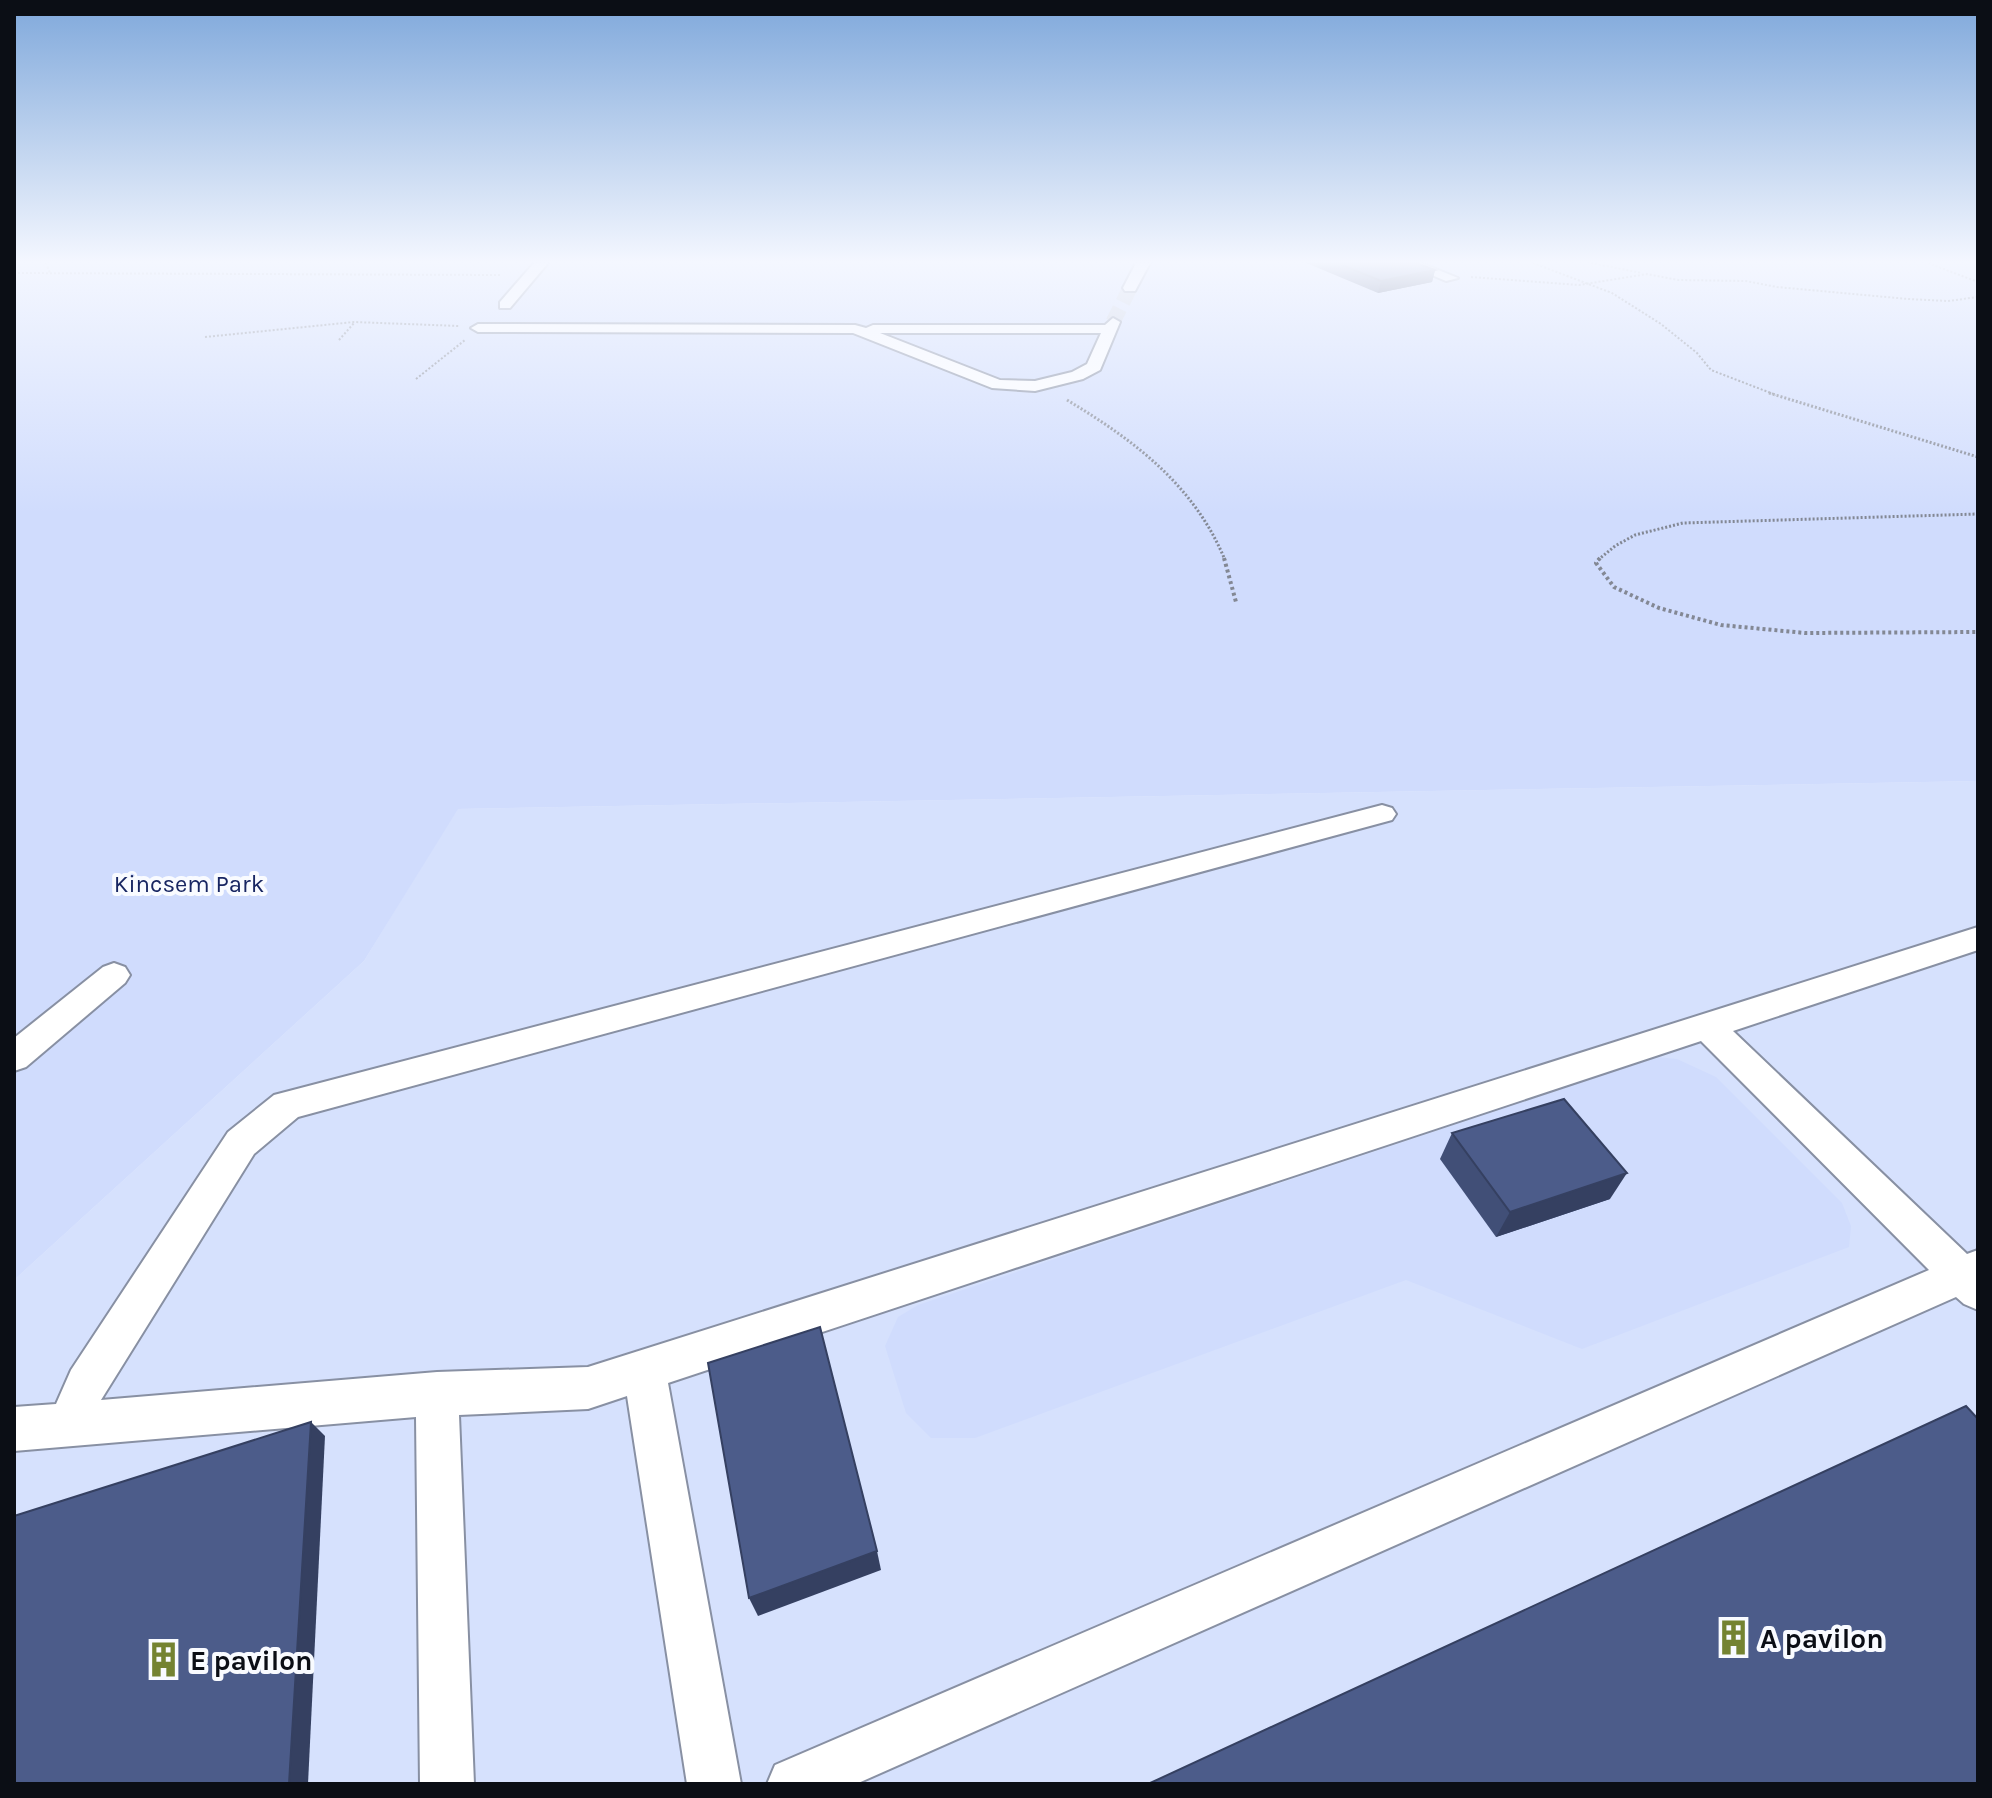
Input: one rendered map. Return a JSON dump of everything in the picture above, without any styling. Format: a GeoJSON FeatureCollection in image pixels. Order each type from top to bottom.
{"type":"FeatureCollection","features":[{"type":"Feature","properties":{"kind":"lane"},"geometry":{"type":"LineString","coordinates":[[901,347],[998,385],[1055,384],[1094,367],[1102,347]]}},
{"type":"Feature","properties":{"kind":"lane"},"geometry":{"type":"LineString","coordinates":[[69,1424],[86,1385],[241,1143],[287,1105],[1382,814]]}},
{"type":"Feature","properties":{"kind":"lane"},"geometry":{"type":"LineString","coordinates":[[14,1429],[437,1394],[588,1388],[1978,938]]}},
{"type":"Feature","properties":{"kind":"lane"},"geometry":{"type":"LineString","coordinates":[[14,1057],[114,975]]}},
{"type":"Feature","properties":{"kind":"lane"},"geometry":{"type":"LineString","coordinates":[[794,1784],[1973,1278],[1706,1025]]}},
{"type":"Feature","properties":{"kind":"lane"},"geometry":{"type":"LineString","coordinates":[[644,1369],[714,1784]]}},
{"type":"Feature","properties":{"kind":"lane"},"geometry":{"type":"LineString","coordinates":[[437,1394],[447,1784]]}},
{"type":"Feature","properties":{"kind":"path"},"geometry":{"type":"LineString","coordinates":[[416,379],[456,347]]}},
{"type":"Feature","properties":{"kind":"path"},"geometry":{"type":"LineString","coordinates":[[1689,347],[1711,370],[1745,385],[1978,457]]}},
{"type":"Feature","properties":{"kind":"path"},"geometry":{"type":"LineString","coordinates":[[1055,384],[1061,397],[1135,443],[1206,516],[1223,552],[1236,602]]}},
{"type":"Feature","properties":{"kind":"path"},"geometry":{"type":"LineString","coordinates":[[1978,514],[1683,523],[1635,532],[1610,546],[1596,563],[1614,587],[1659,608],[1721,625],[1805,633],[1978,632]]}},
{"type":"Feature","properties":{"kind":"shaded area"},"geometry":{"type":"Polygon","coordinates":[[[1978,781],[1978,1784],[14,1784],[14,1280],[364,961],[457,809],[1978,781]]]}},
{"type":"Feature","properties":{"kind":"green space","name":"Kincsem Park"},"geometry":{"type":"Polygon","coordinates":[[[14,347],[1978,347],[1978,781],[458,809],[364,961],[14,1280],[14,347]]]}},
{"type":"Feature","properties":{"kind":"green space"},"geometry":{"type":"Polygon","coordinates":[[[1656,1057],[1677,1059],[1716,1077],[1842,1203],[1851,1226],[1849,1247],[1582,1349],[1406,1280],[975,1438],[931,1438],[906,1413],[885,1346],[898,1317],[918,1305],[1656,1057]]]}},
{"type":"Feature","properties":{"kind":"building"},"geometry":{"type":"Polygon","coordinates":[[[1564,1099],[1627,1173],[1510,1212],[1452,1133],[1564,1099]]]}},
{"type":"Feature","properties":{"kind":"building"},"geometry":{"type":"Polygon","coordinates":[[[820,1327],[877,1551],[749,1598],[708,1363],[820,1327]]]}},
{"type":"Feature","properties":{"kind":"building","name":"A pavilon"},"geometry":{"type":"Polygon","coordinates":[[[1966,1406],[1978,1419],[1978,1784],[1148,1784],[1966,1406]]]}},
{"type":"Feature","properties":{"kind":"building","name":"E pavilon"},"geometry":{"type":"Polygon","coordinates":[[[311,1422],[289,1784],[14,1784],[14,1516],[311,1422]]]}},
{"type":"Feature","properties":{"kind":"place","name":"A pavilon"},"geometry":{"type":"Point","coordinates":[1734,1638]}},
{"type":"Feature","properties":{"kind":"place","name":"E pavilon"},"geometry":{"type":"Point","coordinates":[164,1660]}}]}
